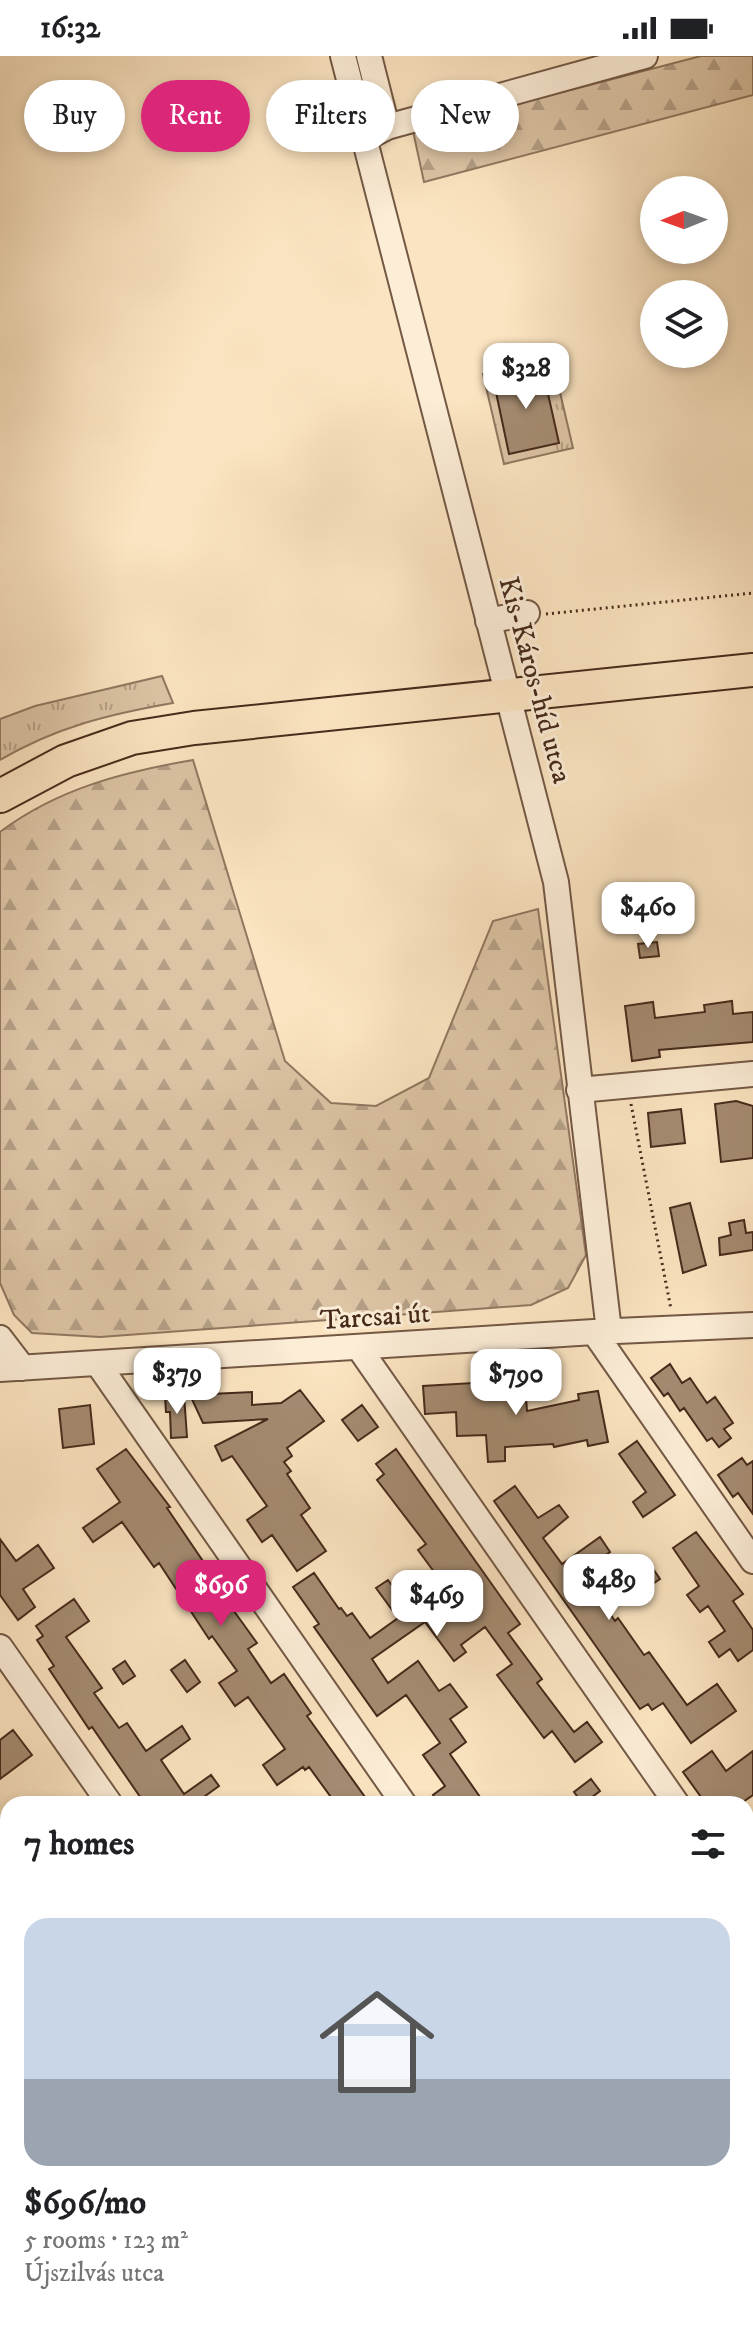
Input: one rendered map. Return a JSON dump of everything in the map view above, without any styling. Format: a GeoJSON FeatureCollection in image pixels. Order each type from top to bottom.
{"type":"FeatureCollection","features":[{"type":"Feature","properties":{"kind":"main road"},"geometry":{"type":"LineString","coordinates":[[0,796],[66,761],[132,738],[194,728],[753,670]]}},
{"type":"Feature","properties":{"kind":"street","name":"Kis-Káros-híd utca"},"geometry":{"type":"LineString","coordinates":[[343,56],[349,80]]}},
{"type":"Feature","properties":{"kind":"street"},"geometry":{"type":"LineString","coordinates":[[369,56],[375,80]]}},
{"type":"Feature","properties":{"kind":"street"},"geometry":{"type":"LineString","coordinates":[[395,125],[645,56]]}},
{"type":"Feature","properties":{"kind":"street","name":"Kis-Káros-híd utca"},"geometry":{"type":"LineString","coordinates":[[367,152],[556,882],[601,1331]]}},
{"type":"Feature","properties":{"kind":"street"},"geometry":{"type":"LineString","coordinates":[[488,621],[527,613]]}},
{"type":"Feature","properties":{"kind":"street"},"geometry":{"type":"LineString","coordinates":[[579,1090],[753,1074]]}},
{"type":"Feature","properties":{"kind":"street","name":"Tarcsai út"},"geometry":{"type":"LineString","coordinates":[[12,1369],[601,1331],[753,1325]]}},
{"type":"Feature","properties":{"kind":"street"},"geometry":{"type":"LineString","coordinates":[[601,1331],[753,1561]]}},
{"type":"Feature","properties":{"kind":"street"},"geometry":{"type":"LineString","coordinates":[[0,1338],[12,1369]]}},
{"type":"Feature","properties":{"kind":"street"},"geometry":{"type":"LineString","coordinates":[[359,1348],[671,1796]]}},
{"type":"Feature","properties":{"kind":"street"},"geometry":{"type":"LineString","coordinates":[[98,1364],[398,1796]]}},
{"type":"Feature","properties":{"kind":"street"},"geometry":{"type":"LineString","coordinates":[[0,1647],[104,1796]]}},
{"type":"Feature","properties":{"kind":"path"},"geometry":{"type":"LineString","coordinates":[[527,613],[547,614],[753,593]]}},
{"type":"Feature","properties":{"kind":"path"},"geometry":{"type":"LineString","coordinates":[[627,1085],[675,1328]]}},
{"type":"Feature","properties":{"kind":"green space"},"geometry":{"type":"Polygon","coordinates":[[[701,56],[753,56],[753,95],[424,182],[418,152],[519,152],[519,103],[701,56]]]}},
{"type":"Feature","properties":{"kind":"green space"},"geometry":{"type":"Polygon","coordinates":[[[552,358],[573,448],[504,464],[483,374],[552,358]]]}},
{"type":"Feature","properties":{"kind":"green space"},"geometry":{"type":"Polygon","coordinates":[[[162,676],[173,703],[84,723],[0,760],[0,719],[35,706],[162,676]]]}},
{"type":"Feature","properties":{"kind":"green space"},"geometry":{"type":"Polygon","coordinates":[[[193,760],[285,1061],[331,1103],[376,1106],[429,1078],[493,921],[538,909],[586,1255],[568,1288],[531,1305],[100,1337],[32,1333],[14,1315],[0,1283],[0,832],[44,804],[92,784],[193,760]]]}},
{"type":"Feature","properties":{"kind":"building"},"geometry":{"type":"Polygon","coordinates":[[[542,367],[559,443],[509,454],[493,378],[542,367]]]}},
{"type":"Feature","properties":{"kind":"building"},"geometry":{"type":"Polygon","coordinates":[[[657,942],[659,956],[640,958],[638,944],[657,942]]]}},
{"type":"Feature","properties":{"kind":"building"},"geometry":{"type":"Polygon","coordinates":[[[732,1001],[733,1014],[753,1012],[753,1042],[659,1050],[660,1057],[632,1061],[625,1006],[653,1002],[655,1018],[705,1012],[704,1005],[732,1001]]]}},
{"type":"Feature","properties":{"kind":"building"},"geometry":{"type":"Polygon","coordinates":[[[736,1101],[753,1106],[753,1158],[721,1162],[715,1104],[736,1101]]]}},
{"type":"Feature","properties":{"kind":"building"},"geometry":{"type":"Polygon","coordinates":[[[681,1109],[685,1143],[651,1147],[648,1113],[681,1109]]]}},
{"type":"Feature","properties":{"kind":"building"},"geometry":{"type":"Polygon","coordinates":[[[690,1203],[706,1265],[683,1273],[670,1208],[690,1203]]]}},
{"type":"Feature","properties":{"kind":"building"},"geometry":{"type":"Polygon","coordinates":[[[744,1220],[746,1233],[753,1232],[753,1250],[720,1255],[719,1238],[731,1235],[729,1223],[744,1220]]]}},
{"type":"Feature","properties":{"kind":"building"},"geometry":{"type":"Polygon","coordinates":[[[670,1364],[682,1383],[690,1378],[707,1403],[715,1397],[733,1423],[724,1429],[731,1438],[719,1447],[712,1438],[707,1441],[684,1408],[680,1411],[668,1393],[664,1396],[651,1378],[670,1364]]]}},
{"type":"Feature","properties":{"kind":"building"},"geometry":{"type":"Polygon","coordinates":[[[473,1383],[473,1386],[525,1383],[527,1411],[579,1400],[578,1394],[598,1391],[608,1442],[588,1446],[587,1440],[554,1447],[553,1444],[505,1447],[505,1461],[488,1462],[486,1435],[457,1436],[456,1412],[425,1414],[423,1386],[473,1383]]]}},
{"type":"Feature","properties":{"kind":"building"},"geometry":{"type":"Polygon","coordinates":[[[300,1390],[324,1421],[287,1448],[292,1456],[284,1462],[291,1471],[287,1474],[310,1508],[301,1515],[326,1551],[297,1571],[272,1535],[262,1542],[247,1520],[267,1506],[232,1456],[222,1461],[215,1446],[268,1419],[203,1423],[190,1395],[252,1392],[252,1405],[281,1403],[300,1390]]]}},
{"type":"Feature","properties":{"kind":"building"},"geometry":{"type":"Polygon","coordinates":[[[184,1395],[187,1437],[171,1438],[170,1412],[166,1412],[165,1396],[184,1395]]]}},
{"type":"Feature","properties":{"kind":"building"},"geometry":{"type":"Polygon","coordinates":[[[90,1405],[94,1444],[63,1448],[59,1409],[90,1405]]]}},
{"type":"Feature","properties":{"kind":"building"},"geometry":{"type":"Polygon","coordinates":[[[362,1405],[378,1427],[358,1441],[342,1420],[362,1405]]]}},
{"type":"Feature","properties":{"kind":"building"},"geometry":{"type":"Polygon","coordinates":[[[637,1441],[675,1495],[643,1517],[633,1502],[646,1492],[619,1454],[637,1441]]]}},
{"type":"Feature","properties":{"kind":"building"},"geometry":{"type":"Polygon","coordinates":[[[126,1449],[170,1507],[167,1508],[211,1573],[208,1575],[257,1643],[248,1649],[271,1683],[284,1674],[311,1713],[307,1716],[364,1796],[330,1796],[309,1767],[305,1770],[303,1767],[277,1785],[263,1765],[285,1749],[248,1697],[235,1706],[219,1683],[237,1671],[212,1636],[209,1639],[159,1563],[154,1567],[122,1522],[93,1542],[83,1528],[120,1502],[97,1469],[126,1449]]]}},
{"type":"Feature","properties":{"kind":"building"},"geometry":{"type":"Polygon","coordinates":[[[396,1449],[520,1624],[508,1633],[542,1679],[537,1683],[574,1732],[587,1722],[602,1742],[575,1762],[552,1731],[544,1738],[497,1675],[512,1664],[485,1627],[461,1645],[466,1652],[454,1661],[425,1622],[372,1659],[388,1683],[418,1661],[439,1691],[450,1684],[467,1707],[450,1719],[466,1742],[450,1754],[479,1796],[434,1796],[445,1786],[423,1755],[440,1743],[406,1695],[377,1716],[314,1627],[319,1624],[293,1587],[314,1573],[339,1609],[347,1616],[352,1613],[370,1638],[398,1618],[376,1588],[388,1580],[409,1609],[443,1584],[418,1550],[426,1544],[377,1480],[384,1474],[376,1464],[396,1449]]]}},
{"type":"Feature","properties":{"kind":"building"},"geometry":{"type":"Polygon","coordinates":[[[742,1458],[747,1465],[753,1461],[753,1514],[738,1493],[733,1497],[718,1475],[742,1458]]]}},
{"type":"Feature","properties":{"kind":"building"},"geometry":{"type":"Polygon","coordinates":[[[515,1486],[538,1518],[559,1505],[568,1517],[543,1538],[562,1564],[600,1537],[610,1552],[582,1572],[615,1621],[618,1618],[644,1655],[649,1652],[687,1705],[717,1684],[736,1711],[691,1743],[663,1703],[652,1710],[648,1704],[640,1709],[494,1501],[515,1486]]]}},
{"type":"Feature","properties":{"kind":"building"},"geometry":{"type":"Polygon","coordinates":[[[696,1532],[743,1594],[733,1601],[753,1630],[753,1650],[738,1661],[730,1649],[719,1657],[709,1642],[725,1631],[708,1606],[700,1612],[687,1595],[699,1586],[673,1548],[696,1532]]]}},
{"type":"Feature","properties":{"kind":"building"},"geometry":{"type":"Polygon","coordinates":[[[0,1539],[16,1561],[38,1545],[54,1568],[23,1589],[35,1607],[18,1620],[0,1595],[0,1539]]]}},
{"type":"Feature","properties":{"kind":"building"},"geometry":{"type":"Polygon","coordinates":[[[647,1560],[660,1579],[648,1587],[635,1568],[647,1560]]]}},
{"type":"Feature","properties":{"kind":"building"},"geometry":{"type":"Polygon","coordinates":[[[74,1599],[89,1621],[66,1637],[102,1688],[94,1693],[119,1728],[127,1723],[146,1751],[182,1726],[190,1739],[161,1760],[184,1794],[211,1775],[219,1786],[205,1796],[139,1796],[49,1669],[54,1666],[37,1640],[43,1636],[36,1626],[74,1599]]]}},
{"type":"Feature","properties":{"kind":"building"},"geometry":{"type":"Polygon","coordinates":[[[185,1660],[200,1682],[187,1692],[171,1670],[185,1660]]]}},
{"type":"Feature","properties":{"kind":"building"},"geometry":{"type":"Polygon","coordinates":[[[125,1661],[135,1676],[123,1684],[113,1669],[125,1661]]]}},
{"type":"Feature","properties":{"kind":"building"},"geometry":{"type":"Polygon","coordinates":[[[13,1730],[32,1755],[0,1779],[0,1740],[13,1730]]]}},
{"type":"Feature","properties":{"kind":"building"},"geometry":{"type":"Polygon","coordinates":[[[712,1751],[726,1771],[753,1751],[753,1795],[700,1796],[683,1772],[712,1751]]]}},
{"type":"Feature","properties":{"kind":"building"},"geometry":{"type":"Polygon","coordinates":[[[591,1779],[600,1791],[593,1796],[577,1796],[574,1792],[591,1779]]]}}]}
